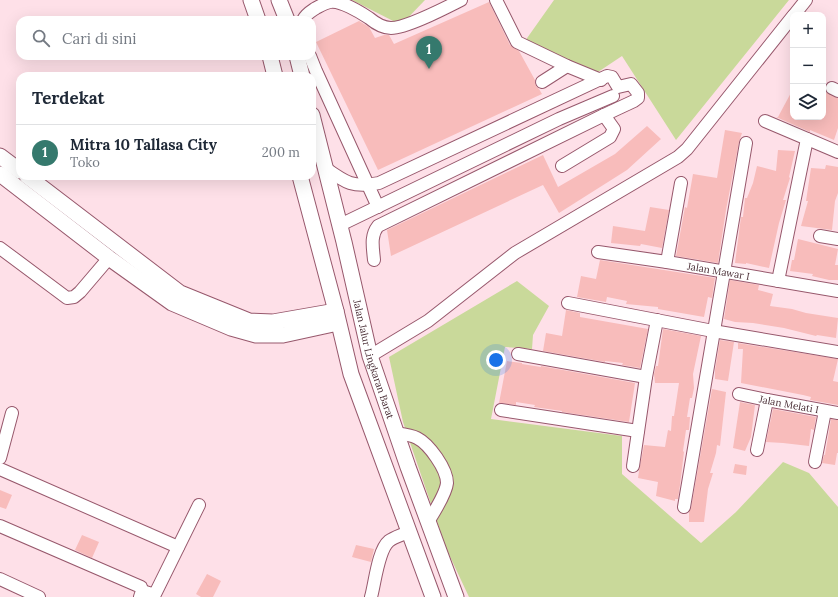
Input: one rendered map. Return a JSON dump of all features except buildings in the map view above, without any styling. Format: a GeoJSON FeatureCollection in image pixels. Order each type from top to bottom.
{"type":"FeatureCollection","features":[{"type":"Feature","properties":{"kind":"main road"},"geometry":{"type":"LineString","coordinates":[[251,0],[257,16]]}},
{"type":"Feature","properties":{"kind":"main road"},"geometry":{"type":"LineString","coordinates":[[279,0],[286,16]]}},
{"type":"Feature","properties":{"kind":"main road"},"geometry":{"type":"LineString","coordinates":[[271,60],[274,72]]}},
{"type":"Feature","properties":{"kind":"main road"},"geometry":{"type":"LineString","coordinates":[[298,60],[301,72]]}},
{"type":"Feature","properties":{"kind":"main road","name":"Jalan Jalur Lingkaran Barat"},"geometry":{"type":"LineString","coordinates":[[316,132],[340,225],[370,356],[396,433],[456,597]]}},
{"type":"Feature","properties":{"kind":"main road"},"geometry":{"type":"LineString","coordinates":[[0,156],[16,168]]}},
{"type":"Feature","properties":{"kind":"main road"},"geometry":{"type":"LineString","coordinates":[[0,174],[109,258],[172,303],[231,328],[256,336],[283,335],[337,317]]}},
{"type":"Feature","properties":{"kind":"main road"},"geometry":{"type":"LineString","coordinates":[[32,180],[180,292],[249,321],[273,322],[337,317]]}},
{"type":"Feature","properties":{"kind":"main road"},"geometry":{"type":"LineString","coordinates":[[301,180],[351,374],[408,532],[434,597]]}},
{"type":"Feature","properties":{"kind":"main road"},"geometry":{"type":"LineString","coordinates":[[306,199],[331,192]]}},
{"type":"Feature","properties":{"kind":"street"},"geometry":{"type":"LineString","coordinates":[[305,16],[324,3],[340,3],[382,26],[390,28],[409,24],[461,0]]}},
{"type":"Feature","properties":{"kind":"street"},"geometry":{"type":"LineString","coordinates":[[496,0],[517,42],[567,66],[601,80]]}},
{"type":"Feature","properties":{"kind":"street"},"geometry":{"type":"LineString","coordinates":[[797,12],[806,0]]}},
{"type":"Feature","properties":{"kind":"street"},"geometry":{"type":"LineString","coordinates":[[370,356],[428,321],[515,253],[678,157],[687,149],[790,21]]}},
{"type":"Feature","properties":{"kind":"street"},"geometry":{"type":"LineString","coordinates":[[312,60],[378,207]]}},
{"type":"Feature","properties":{"kind":"street"},"geometry":{"type":"LineString","coordinates":[[542,82],[567,66]]}},
{"type":"Feature","properties":{"kind":"street"},"geometry":{"type":"LineString","coordinates":[[325,168],[347,182],[358,186],[379,183],[607,76],[612,77],[618,108]]}},
{"type":"Feature","properties":{"kind":"street"},"geometry":{"type":"LineString","coordinates":[[340,225],[615,91],[631,84],[638,93],[638,98],[634,101],[518,156],[378,226],[374,231],[372,238],[374,260]]}},
{"type":"Feature","properties":{"kind":"street"},"geometry":{"type":"LineString","coordinates":[[562,166],[610,137],[614,129],[604,115]]}},
{"type":"Feature","properties":{"kind":"street"},"geometry":{"type":"LineString","coordinates":[[559,119],[565,134]]}},
{"type":"Feature","properties":{"kind":"street"},"geometry":{"type":"LineString","coordinates":[[765,121],[838,152]]}},
{"type":"Feature","properties":{"kind":"street"},"geometry":{"type":"LineString","coordinates":[[778,281],[807,139]]}},
{"type":"Feature","properties":{"kind":"street"},"geometry":{"type":"LineString","coordinates":[[511,142],[518,156]]}},
{"type":"Feature","properties":{"kind":"street"},"geometry":{"type":"LineString","coordinates":[[684,507],[746,143]]}},
{"type":"Feature","properties":{"kind":"street"},"geometry":{"type":"LineString","coordinates":[[469,163],[476,178]]}},
{"type":"Feature","properties":{"kind":"street"},"geometry":{"type":"LineString","coordinates":[[667,262],[681,183]]}},
{"type":"Feature","properties":{"kind":"street"},"geometry":{"type":"LineString","coordinates":[[424,184],[431,200]]}},
{"type":"Feature","properties":{"kind":"street"},"geometry":{"type":"LineString","coordinates":[[820,236],[838,239]]}},
{"type":"Feature","properties":{"kind":"street"},"geometry":{"type":"LineString","coordinates":[[0,248],[67,298],[74,297],[80,292],[109,258]]}},
{"type":"Feature","properties":{"kind":"street","name":"Jalan Mawar I"},"geometry":{"type":"LineString","coordinates":[[598,252],[838,291]]}},
{"type":"Feature","properties":{"kind":"street"},"geometry":{"type":"LineString","coordinates":[[568,303],[713,331],[838,352]]}},
{"type":"Feature","properties":{"kind":"street"},"geometry":{"type":"LineString","coordinates":[[633,466],[656,320]]}},
{"type":"Feature","properties":{"kind":"street"},"geometry":{"type":"LineString","coordinates":[[518,354],[646,378]]}},
{"type":"Feature","properties":{"kind":"street","name":"Jalan Melati I"},"geometry":{"type":"LineString","coordinates":[[739,394],[838,413]]}},
{"type":"Feature","properties":{"kind":"street"},"geometry":{"type":"LineString","coordinates":[[757,450],[767,400]]}},
{"type":"Feature","properties":{"kind":"street"},"geometry":{"type":"LineString","coordinates":[[501,410],[638,431]]}},
{"type":"Feature","properties":{"kind":"street"},"geometry":{"type":"LineString","coordinates":[[815,462],[825,411]]}},
{"type":"Feature","properties":{"kind":"street"},"geometry":{"type":"LineString","coordinates":[[0,458],[12,413]]}},
{"type":"Feature","properties":{"kind":"street"},"geometry":{"type":"LineString","coordinates":[[396,433],[416,437],[425,442],[441,463],[447,483],[440,502],[428,522]]}},
{"type":"Feature","properties":{"kind":"street"},"geometry":{"type":"LineString","coordinates":[[0,469],[178,547]]}},
{"type":"Feature","properties":{"kind":"street"},"geometry":{"type":"LineString","coordinates":[[0,526],[141,587],[141,594],[155,594],[199,505]]}},
{"type":"Feature","properties":{"kind":"street"},"geometry":{"type":"LineString","coordinates":[[372,597],[381,553],[385,544],[390,540],[408,532]]}},
{"type":"Feature","properties":{"kind":"street"},"geometry":{"type":"LineString","coordinates":[[0,579],[39,597]]}},
{"type":"Feature","properties":{"kind":"green space"},"geometry":{"type":"Polygon","coordinates":[[[352,0],[425,0],[401,25],[352,0]]]}},
{"type":"Feature","properties":{"kind":"green space"},"geometry":{"type":"Polygon","coordinates":[[[554,0],[789,0],[676,140],[622,56],[595,74],[525,41],[554,0]]]}},
{"type":"Feature","properties":{"kind":"green space"},"geometry":{"type":"Polygon","coordinates":[[[517,281],[549,306],[533,335],[532,349],[505,347],[491,419],[622,436],[622,474],[701,543],[736,512],[783,462],[809,473],[838,507],[838,597],[469,597],[446,548],[403,422],[389,357],[517,281]]]}},
{"type":"Feature","properties":{"kind":"place","name":"Mitra 10 Tallasa City"},"geometry":{"type":"Point","coordinates":[429,69]}}]}
